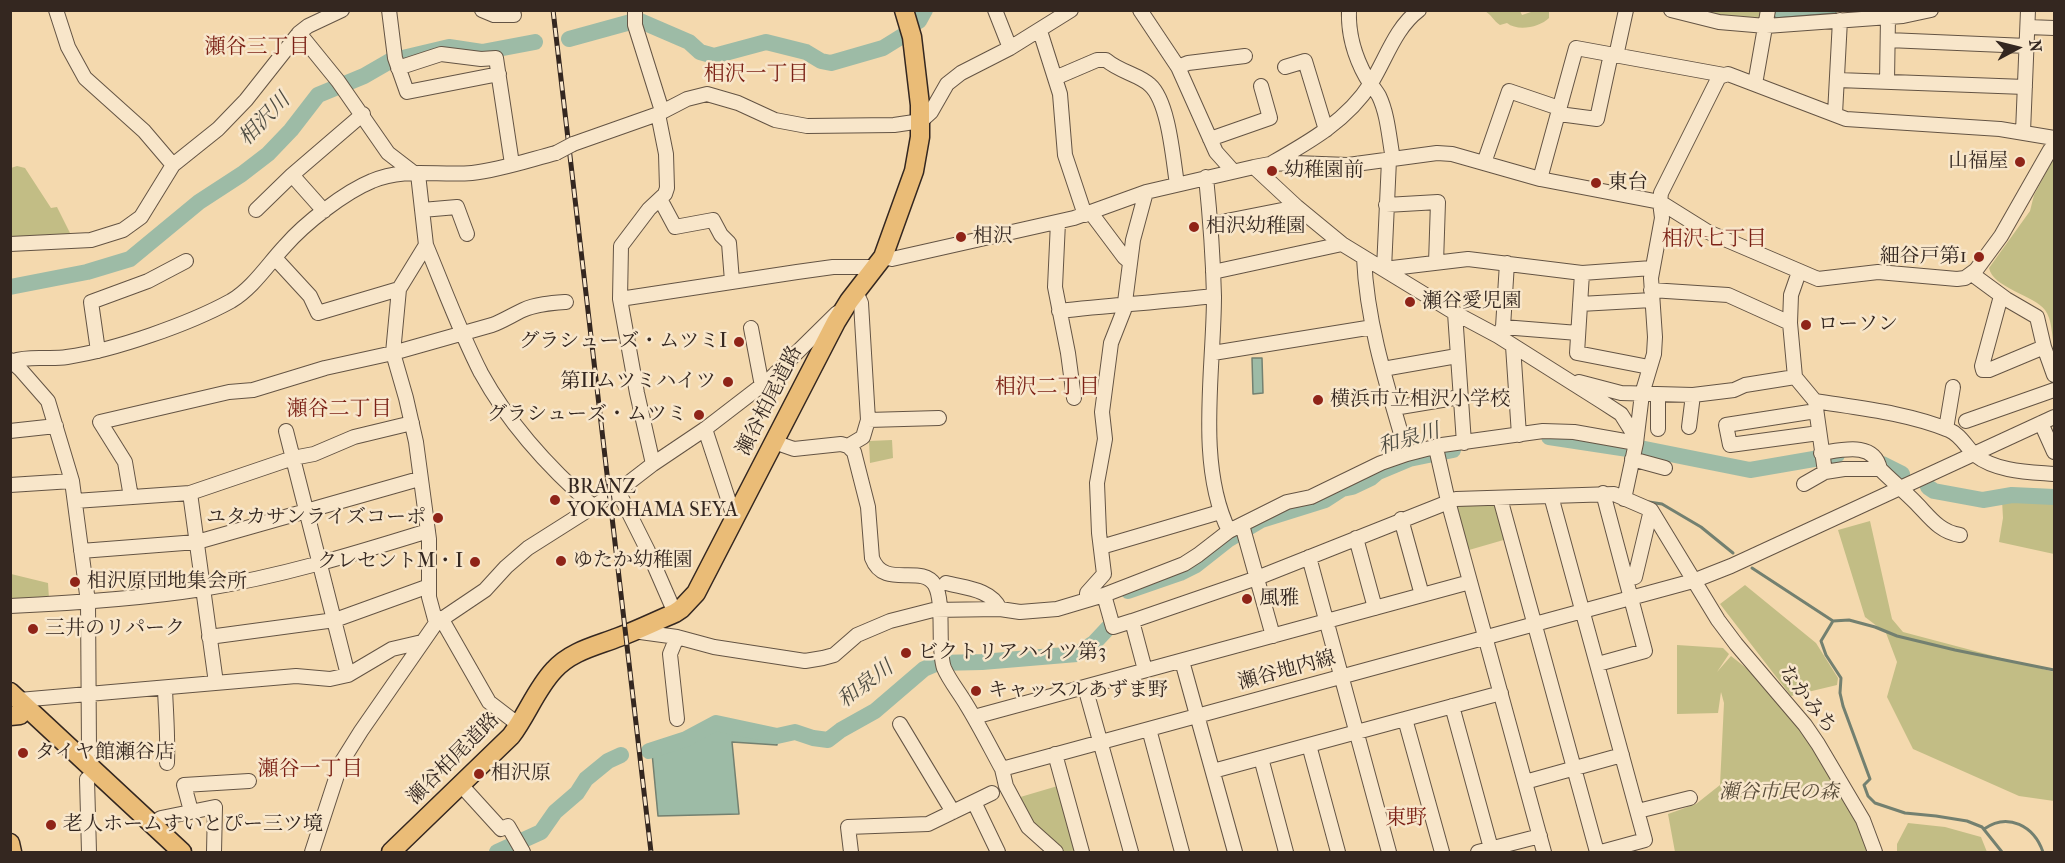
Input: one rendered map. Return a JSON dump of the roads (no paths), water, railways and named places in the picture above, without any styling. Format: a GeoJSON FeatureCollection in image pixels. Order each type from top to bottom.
{"type":"FeatureCollection","features":[{"type":"Feature","properties":{"kind":"main road","name":"瀬谷柏尾道路"},"geometry":{"type":"LineString","coordinates":[[391,852],[511,736],[543,683],[561,663],[586,649],[675,613],[696,593],[836,322],[879,262],[914,171],[921,121],[916,63],[912,37],[904,10]]}},
{"type":"Feature","properties":{"kind":"main road"},"geometry":{"type":"LineString","coordinates":[[14,706],[182,852]]}},
{"type":"Feature","properties":{"kind":"main road"},"geometry":{"type":"LineString","coordinates":[[87,771],[166,852]]}},
{"type":"Feature","properties":{"kind":"main road"},"geometry":{"type":"LineString","coordinates":[[10,843],[12,852]]}},
{"type":"Feature","properties":{"kind":"street"},"geometry":{"type":"LineString","coordinates":[[56,10],[68,47],[85,78],[144,131],[173,165]]}},
{"type":"Feature","properties":{"kind":"street"},"geometry":{"type":"LineString","coordinates":[[10,244],[91,240],[123,230],[141,217],[173,165],[218,129],[246,100],[299,33],[308,26],[342,10]]}},
{"type":"Feature","properties":{"kind":"street"},"geometry":{"type":"LineString","coordinates":[[389,10],[396,64],[407,92],[499,74]]}},
{"type":"Feature","properties":{"kind":"street"},"geometry":{"type":"LineString","coordinates":[[482,10],[494,15],[514,15]]}},
{"type":"Feature","properties":{"kind":"street"},"geometry":{"type":"LineString","coordinates":[[89,852],[88,602],[72,481],[48,401],[12,361],[66,357],[98,351],[170,328],[230,301],[244,293],[287,244],[324,211],[373,180],[398,173],[472,173],[512,165],[556,153],[573,144],[660,113],[687,99],[707,94],[738,103],[774,120],[807,126],[894,125],[921,121],[930,112],[947,84],[961,73],[1040,31],[1051,15],[1071,10]]}},
{"type":"Feature","properties":{"kind":"street"},"geometry":{"type":"LineString","coordinates":[[1140,10],[1178,67],[1216,152],[1233,171]]}},
{"type":"Feature","properties":{"kind":"street"},"geometry":{"type":"LineString","coordinates":[[1349,10],[1351,40],[1359,62],[1379,97],[1384,112],[1391,159],[1386,205],[1384,268]]}},
{"type":"Feature","properties":{"kind":"street"},"geometry":{"type":"LineString","coordinates":[[1270,164],[1326,130],[1352,108],[1371,84],[1405,23],[1419,10]]}},
{"type":"Feature","properties":{"kind":"street"},"geometry":{"type":"LineString","coordinates":[[1484,163],[1509,91],[1559,111],[1597,119],[1626,10]]}},
{"type":"Feature","properties":{"kind":"street"},"geometry":{"type":"LineString","coordinates":[[1671,10],[1719,22],[1766,26],[1903,16],[1931,10]]}},
{"type":"Feature","properties":{"kind":"street"},"geometry":{"type":"LineString","coordinates":[[1755,84],[1768,10]]}},
{"type":"Feature","properties":{"kind":"street"},"geometry":{"type":"LineString","coordinates":[[2023,132],[2028,10]]}},
{"type":"Feature","properties":{"kind":"street"},"geometry":{"type":"LineString","coordinates":[[997,11],[1010,48]]}},
{"type":"Feature","properties":{"kind":"street"},"geometry":{"type":"LineString","coordinates":[[635,17],[660,113],[668,168],[668,188],[621,246],[620,299],[653,464]]}},
{"type":"Feature","properties":{"kind":"street"},"geometry":{"type":"LineString","coordinates":[[1887,81],[1888,17]]}},
{"type":"Feature","properties":{"kind":"street"},"geometry":{"type":"LineString","coordinates":[[1835,114],[1840,20]]}},
{"type":"Feature","properties":{"kind":"street"},"geometry":{"type":"LineString","coordinates":[[2028,27],[2055,28]]}},
{"type":"Feature","properties":{"kind":"street"},"geometry":{"type":"LineString","coordinates":[[1040,31],[1060,94],[1065,155],[1088,214],[1130,262]]}},
{"type":"Feature","properties":{"kind":"street"},"geometry":{"type":"LineString","coordinates":[[299,33],[363,114],[388,153],[416,173],[426,246],[482,373],[520,432],[594,507]]}},
{"type":"Feature","properties":{"kind":"street"},"geometry":{"type":"LineString","coordinates":[[1888,40],[2027,46]]}},
{"type":"Feature","properties":{"kind":"street"},"geometry":{"type":"LineString","coordinates":[[1540,179],[1576,48],[1724,75],[1755,84],[1846,119],[2023,132],[2055,138]]}},
{"type":"Feature","properties":{"kind":"street"},"geometry":{"type":"LineString","coordinates":[[396,64],[441,54],[481,59],[496,58],[512,165]]}},
{"type":"Feature","properties":{"kind":"street"},"geometry":{"type":"LineString","coordinates":[[1178,67],[1188,63],[1245,56]]}},
{"type":"Feature","properties":{"kind":"street"},"geometry":{"type":"LineString","coordinates":[[1055,78],[1097,60],[1106,60],[1114,67],[1151,86],[1164,110],[1169,127],[1177,183]]}},
{"type":"Feature","properties":{"kind":"street"},"geometry":{"type":"LineString","coordinates":[[1286,67],[1305,61],[1326,130]]}},
{"type":"Feature","properties":{"kind":"street"},"geometry":{"type":"LineString","coordinates":[[1624,499],[1635,448],[1642,394],[1653,354],[1655,337],[1652,268],[1665,247],[1661,193],[1719,77],[1724,75]]}},
{"type":"Feature","properties":{"kind":"street"},"geometry":{"type":"LineString","coordinates":[[1838,80],[2025,87]]}},
{"type":"Feature","properties":{"kind":"street"},"geometry":{"type":"LineString","coordinates":[[1210,139],[1270,118],[1261,86]]}},
{"type":"Feature","properties":{"kind":"street"},"geometry":{"type":"LineString","coordinates":[[256,210],[292,175],[363,114]]}},
{"type":"Feature","properties":{"kind":"street"},"geometry":{"type":"LineString","coordinates":[[620,299],[732,281],[879,262],[1058,222],[1177,183],[1270,164],[1348,165],[1437,153],[1452,154],[1540,179],[1660,202],[1708,232],[1818,279],[1878,272],[1957,279],[1972,274],[2001,236],[2055,145]]}},
{"type":"Feature","properties":{"kind":"street"},"geometry":{"type":"LineString","coordinates":[[1254,167],[1342,244],[1455,313],[1501,332],[1578,333]]}},
{"type":"Feature","properties":{"kind":"street"},"geometry":{"type":"LineString","coordinates":[[292,175],[324,211]]}},
{"type":"Feature","properties":{"kind":"street"},"geometry":{"type":"LineString","coordinates":[[1206,177],[1211,224],[1214,296],[1211,473],[1220,512],[1240,530],[1257,578],[1273,636]]}},
{"type":"Feature","properties":{"kind":"street"},"geometry":{"type":"LineString","coordinates":[[1087,600],[1087,593],[1104,574],[1097,483],[1105,439],[1102,412],[1111,343],[1125,305],[1133,240],[1146,192]]}},
{"type":"Feature","properties":{"kind":"street"},"geometry":{"type":"LineString","coordinates":[[660,199],[675,227],[713,220],[729,243],[732,281]]}},
{"type":"Feature","properties":{"kind":"street"},"geometry":{"type":"LineString","coordinates":[[1386,205],[1438,202],[1436,263]]}},
{"type":"Feature","properties":{"kind":"street"},"geometry":{"type":"LineString","coordinates":[[422,210],[457,207],[467,234]]}},
{"type":"Feature","properties":{"kind":"street"},"geometry":{"type":"LineString","coordinates":[[1211,224],[1297,207]]}},
{"type":"Feature","properties":{"kind":"street"},"geometry":{"type":"LineString","coordinates":[[1058,222],[1055,287],[1074,398]]}},
{"type":"Feature","properties":{"kind":"street"},"geometry":{"type":"LineString","coordinates":[[1213,272],[1342,244]]}},
{"type":"Feature","properties":{"kind":"street"},"geometry":{"type":"LineString","coordinates":[[426,246],[399,289],[393,353],[412,423],[428,531],[429,597],[438,621],[489,702],[519,725]]}},
{"type":"Feature","properties":{"kind":"street"},"geometry":{"type":"LineString","coordinates":[[275,258],[310,296],[318,313],[399,289]]}},
{"type":"Feature","properties":{"kind":"street"},"geometry":{"type":"LineString","coordinates":[[1364,258],[1366,294],[1373,327],[1407,454]]}},
{"type":"Feature","properties":{"kind":"street"},"geometry":{"type":"LineString","coordinates":[[1384,268],[1468,260],[1582,273],[1652,268]]}},
{"type":"Feature","properties":{"kind":"street"},"geometry":{"type":"LineString","coordinates":[[98,351],[91,302],[148,281],[186,261]]}},
{"type":"Feature","properties":{"kind":"street"},"geometry":{"type":"LineString","coordinates":[[1507,263],[1501,332],[1513,346],[1622,414],[1635,448]]}},
{"type":"Feature","properties":{"kind":"street"},"geometry":{"type":"LineString","coordinates":[[1799,272],[1791,295],[1790,322],[1795,377],[1815,406],[1822,460]]}},
{"type":"Feature","properties":{"kind":"street"},"geometry":{"type":"LineString","coordinates":[[1582,273],[1577,353],[1649,367]]}},
{"type":"Feature","properties":{"kind":"street"},"geometry":{"type":"LineString","coordinates":[[1972,274],[2001,296],[2035,314],[2055,375]]}},
{"type":"Feature","properties":{"kind":"street"},"geometry":{"type":"LineString","coordinates":[[1580,304],[1652,295],[1728,295],[1790,322]]}},
{"type":"Feature","properties":{"kind":"street"},"geometry":{"type":"LineString","coordinates":[[312,852],[341,763],[438,621],[485,590],[528,548],[618,491],[762,386],[853,296],[861,303],[867,420],[863,437],[848,446]]}},
{"type":"Feature","properties":{"kind":"street"},"geometry":{"type":"LineString","coordinates":[[1059,311],[1214,296]]}},
{"type":"Feature","properties":{"kind":"street"},"geometry":{"type":"LineString","coordinates":[[2001,296],[1982,366],[1983,370],[1989,370],[2044,347]]}},
{"type":"Feature","properties":{"kind":"street"},"geometry":{"type":"LineString","coordinates":[[131,497],[124,462],[100,422],[229,392],[253,390],[325,368],[393,353],[507,320],[523,310],[543,304],[566,302]]}},
{"type":"Feature","properties":{"kind":"street"},"geometry":{"type":"LineString","coordinates":[[1455,313],[1464,443]]}},
{"type":"Feature","properties":{"kind":"street"},"geometry":{"type":"LineString","coordinates":[[1213,353],[1373,327]]}},
{"type":"Feature","properties":{"kind":"street"},"geometry":{"type":"LineString","coordinates":[[751,328],[762,386]]}},
{"type":"Feature","properties":{"kind":"street"},"geometry":{"type":"LineString","coordinates":[[1513,346],[1519,435]]}},
{"type":"Feature","properties":{"kind":"street"},"geometry":{"type":"LineString","coordinates":[[1383,369],[1457,356]]}},
{"type":"Feature","properties":{"kind":"street"},"geometry":{"type":"LineString","coordinates":[[1562,377],[1621,393],[1693,395],[1734,390],[1745,385],[1795,377]]}},
{"type":"Feature","properties":{"kind":"street"},"geometry":{"type":"LineString","coordinates":[[1946,429],[1953,387]]}},
{"type":"Feature","properties":{"kind":"street"},"geometry":{"type":"LineString","coordinates":[[1966,421],[2055,390]]}},
{"type":"Feature","properties":{"kind":"street"},"geometry":{"type":"LineString","coordinates":[[1658,395],[1658,429]]}},
{"type":"Feature","properties":{"kind":"street"},"geometry":{"type":"LineString","coordinates":[[1689,427],[1693,395]]}},
{"type":"Feature","properties":{"kind":"street"},"geometry":{"type":"LineString","coordinates":[[1394,408],[1460,397]]}},
{"type":"Feature","properties":{"kind":"street"},"geometry":{"type":"LineString","coordinates":[[1819,433],[1730,445],[1726,425],[1815,406],[1918,420],[1956,433],[1974,454],[1989,463],[2019,471],[2055,474]]}},
{"type":"Feature","properties":{"kind":"street","name":"瀬谷地内線"},"geometry":{"type":"LineString","coordinates":[[1002,768],[1693,580],[1731,566],[2055,417]]}},
{"type":"Feature","properties":{"kind":"street"},"geometry":{"type":"LineString","coordinates":[[867,420],[939,418]]}},
{"type":"Feature","properties":{"kind":"street"},"geometry":{"type":"LineString","coordinates":[[75,501],[190,493],[293,458],[314,454],[354,436],[412,423]]}},
{"type":"Feature","properties":{"kind":"street"},"geometry":{"type":"LineString","coordinates":[[2041,423],[2055,452]]}},
{"type":"Feature","properties":{"kind":"street"},"geometry":{"type":"LineString","coordinates":[[10,431],[56,426]]}},
{"type":"Feature","properties":{"kind":"street"},"geometry":{"type":"LineString","coordinates":[[705,429],[735,520]]}},
{"type":"Feature","properties":{"kind":"street"},"geometry":{"type":"LineString","coordinates":[[286,431],[348,675]]}},
{"type":"Feature","properties":{"kind":"street"},"geometry":{"type":"LineString","coordinates":[[633,631],[677,637],[714,647],[805,661],[834,655],[857,635],[890,621],[939,609],[1000,609],[1020,612],[1058,609],[1087,600],[1184,564],[1287,502],[1311,497],[1381,463],[1407,454],[1437,451],[1464,443],[1557,431],[1635,448],[1665,468]]}},
{"type":"Feature","properties":{"kind":"street"},"geometry":{"type":"LineString","coordinates":[[774,442],[794,448],[835,444],[848,446],[854,452],[868,507],[872,558],[875,565],[886,573],[921,576],[934,585],[939,609],[944,664],[1002,768],[1006,786],[1028,827],[1056,852]]}},
{"type":"Feature","properties":{"kind":"street"},"geometry":{"type":"LineString","coordinates":[[1804,484],[1822,460],[1852,449],[1870,452],[1876,458],[1880,469],[1937,526],[1949,533],[1960,535]]}},
{"type":"Feature","properties":{"kind":"street"},"geometry":{"type":"LineString","coordinates":[[1437,451],[1448,501],[1544,852]]}},
{"type":"Feature","properties":{"kind":"street"},"geometry":{"type":"LineString","coordinates":[[1822,460],[1844,469],[1880,469]]}},
{"type":"Feature","properties":{"kind":"street"},"geometry":{"type":"LineString","coordinates":[[81,551],[197,542],[308,512],[419,478]]}},
{"type":"Feature","properties":{"kind":"street"},"geometry":{"type":"LineString","coordinates":[[10,485],[72,481]]}},
{"type":"Feature","properties":{"kind":"street"},"geometry":{"type":"LineString","coordinates":[[618,491],[675,613]]}},
{"type":"Feature","properties":{"kind":"street"},"geometry":{"type":"LineString","coordinates":[[190,493],[216,683]]}},
{"type":"Feature","properties":{"kind":"street"},"geometry":{"type":"LineString","coordinates":[[1598,664],[1645,651],[1602,493]]}},
{"type":"Feature","properties":{"kind":"street"},"geometry":{"type":"LineString","coordinates":[[1104,594],[1113,627],[1257,578],[1455,499],[1602,493],[1614,494],[1651,510],[1635,578],[1626,580]]}},
{"type":"Feature","properties":{"kind":"street"},"geometry":{"type":"LineString","coordinates":[[1500,498],[1599,852],[1635,848],[1644,840],[1638,811],[1551,496]]}},
{"type":"Feature","properties":{"kind":"street","name":"なかみち"},"geometry":{"type":"LineString","coordinates":[[1651,510],[1736,645],[1805,725],[1818,744],[1863,820],[1875,852]]}},
{"type":"Feature","properties":{"kind":"street"},"geometry":{"type":"LineString","coordinates":[[1101,547],[1220,512]]}},
{"type":"Feature","properties":{"kind":"street"},"geometry":{"type":"LineString","coordinates":[[1401,519],[1422,595]]}},
{"type":"Feature","properties":{"kind":"street"},"geometry":{"type":"LineString","coordinates":[[10,606],[88,602],[202,589],[321,564],[428,531]]}},
{"type":"Feature","properties":{"kind":"street"},"geometry":{"type":"LineString","coordinates":[[1356,538],[1375,608]]}},
{"type":"Feature","properties":{"kind":"street"},"geometry":{"type":"LineString","coordinates":[[1309,557],[1389,852]]}},
{"type":"Feature","properties":{"kind":"street"},"geometry":{"type":"LineString","coordinates":[[974,717],[1470,582]]}},
{"type":"Feature","properties":{"kind":"street"},"geometry":{"type":"LineString","coordinates":[[946,584],[988,594],[1000,609]]}},
{"type":"Feature","properties":{"kind":"street"},"geometry":{"type":"LineString","coordinates":[[209,637],[335,620],[429,586]]}},
{"type":"Feature","properties":{"kind":"street"},"geometry":{"type":"LineString","coordinates":[[1132,621],[1145,670]]}},
{"type":"Feature","properties":{"kind":"street"},"geometry":{"type":"LineString","coordinates":[[676,719],[670,654],[677,637]]}},
{"type":"Feature","properties":{"kind":"street"},"geometry":{"type":"LineString","coordinates":[[14,706],[90,695],[296,676],[330,679],[348,675],[392,649],[422,642]]}},
{"type":"Feature","properties":{"kind":"street"},"geometry":{"type":"LineString","coordinates":[[1182,660],[1235,852]]}},
{"type":"Feature","properties":{"kind":"street"},"geometry":{"type":"LineString","coordinates":[[1085,687],[1131,852]]}},
{"type":"Feature","properties":{"kind":"street"},"geometry":{"type":"LineString","coordinates":[[165,689],[166,725],[169,734],[167,762]]}},
{"type":"Feature","properties":{"kind":"street"},"geometry":{"type":"LineString","coordinates":[[1213,771],[1501,693]]}},
{"type":"Feature","properties":{"kind":"street"},"geometry":{"type":"LineString","coordinates":[[1452,706],[1487,851],[1540,836]]}},
{"type":"Feature","properties":{"kind":"street"},"geometry":{"type":"LineString","coordinates":[[1405,719],[1442,852]]}},
{"type":"Feature","properties":{"kind":"street"},"geometry":{"type":"LineString","coordinates":[[900,724],[953,813]]}},
{"type":"Feature","properties":{"kind":"street"},"geometry":{"type":"LineString","coordinates":[[1149,729],[1182,852]]}},
{"type":"Feature","properties":{"kind":"street"},"geometry":{"type":"LineString","coordinates":[[1309,745],[1338,852]]}},
{"type":"Feature","properties":{"kind":"street"},"geometry":{"type":"LineString","coordinates":[[1055,754],[1082,852]]}},
{"type":"Feature","properties":{"kind":"street"},"geometry":{"type":"LineString","coordinates":[[1525,782],[1622,755]]}},
{"type":"Feature","properties":{"kind":"street"},"geometry":{"type":"LineString","coordinates":[[1261,758],[1286,852]]}},
{"type":"Feature","properties":{"kind":"street"},"geometry":{"type":"LineString","coordinates":[[191,811],[179,787],[249,781]]}},
{"type":"Feature","properties":{"kind":"street"},"geometry":{"type":"LineString","coordinates":[[461,785],[501,829],[508,826],[519,847]]}},
{"type":"Feature","properties":{"kind":"street"},"geometry":{"type":"LineString","coordinates":[[851,852],[848,827],[928,824],[992,793]]}},
{"type":"Feature","properties":{"kind":"street"},"geometry":{"type":"LineString","coordinates":[[1638,811],[1690,798]]}},
{"type":"Feature","properties":{"kind":"street"},"geometry":{"type":"LineString","coordinates":[[974,802],[998,852]]}},
{"type":"Feature","properties":{"kind":"street"},"geometry":{"type":"LineString","coordinates":[[152,824],[161,818],[215,807],[214,852]]}},
{"type":"Feature","properties":{"kind":"waterway","name":"相沢川"},"geometry":{"type":"LineString","coordinates":[[919,21],[925,10]]}},
{"type":"Feature","properties":{"kind":"waterway","name":"相沢川"},"geometry":{"type":"LineString","coordinates":[[569,39],[638,20],[689,42],[700,52],[714,56],[766,42],[806,52],[821,61],[831,63],[883,48],[904,35]]}},
{"type":"Feature","properties":{"kind":"waterway","name":"相沢川"},"geometry":{"type":"LineString","coordinates":[[10,287],[87,272],[130,259],[199,202],[268,154],[291,130],[318,95],[364,76],[390,61],[449,47],[482,52],[535,42]]}},
{"type":"Feature","properties":{"kind":"waterway","name":"和泉川"},"geometry":{"type":"LineString","coordinates":[[1549,437],[1628,449],[1640,448],[1750,470],[1837,455]]}},
{"type":"Feature","properties":{"kind":"waterway","name":"和泉川"},"geometry":{"type":"LineString","coordinates":[[1128,591],[1196,565],[1229,539],[1261,520],[1325,500],[1342,489],[1352,487],[1378,472],[1409,459],[1453,450]]}},
{"type":"Feature","properties":{"kind":"waterway","name":"和泉川"},"geometry":{"type":"LineString","coordinates":[[1882,464],[1902,474]]}},
{"type":"Feature","properties":{"kind":"waterway","name":"和泉川"},"geometry":{"type":"LineString","coordinates":[[1928,487],[1934,491],[1983,500],[2012,495],[2054,497]]}},
{"type":"Feature","properties":{"kind":"waterway"},"geometry":{"type":"LineString","coordinates":[[1649,502],[1662,504],[1701,527],[1733,553]]}},
{"type":"Feature","properties":{"kind":"waterway"},"geometry":{"type":"LineString","coordinates":[[1752,568],[1833,621],[1849,620],[1897,636],[2054,670]]}},
{"type":"Feature","properties":{"kind":"waterway"},"geometry":{"type":"LineString","coordinates":[[1833,621],[1821,641],[1826,655],[1841,678],[1840,693],[1843,706],[1870,779],[1864,785],[1868,796],[1875,803],[1905,813],[1967,821],[1982,827],[2002,852]]}},
{"type":"Feature","properties":{"kind":"waterway","name":"和泉川"},"geometry":{"type":"LineString","coordinates":[[649,751],[686,739],[716,723],[777,736],[795,732],[828,740],[875,711],[924,669],[938,663],[982,662],[1077,654],[1094,643],[1108,628]]}},
{"type":"Feature","properties":{"kind":"waterway","name":"和泉川"},"geometry":{"type":"LineString","coordinates":[[497,852],[541,832],[555,812],[577,793],[586,779],[608,761],[621,755]]}},
{"type":"Feature","properties":{"kind":"waterway"},"geometry":{"type":"LineString","coordinates":[[1984,829],[2002,822],[2019,824],[2033,835],[2043,852]]}},
{"type":"Feature","properties":{"kind":"railway"},"geometry":{"type":"LineString","coordinates":[[553,10],[651,852]]}},
{"type":"Feature","properties":{"kind":"place","name":"山福屋"},"geometry":{"type":"Point","coordinates":[2020,162]}},
{"type":"Feature","properties":{"kind":"place","name":"幼稚園前"},"geometry":{"type":"Point","coordinates":[1272,171]}},
{"type":"Feature","properties":{"kind":"place","name":"東台"},"geometry":{"type":"Point","coordinates":[1596,183]}},
{"type":"Feature","properties":{"kind":"place","name":"相沢幼稚園"},"geometry":{"type":"Point","coordinates":[1194,227]}},
{"type":"Feature","properties":{"kind":"place","name":"相沢"},"geometry":{"type":"Point","coordinates":[961,237]}},
{"type":"Feature","properties":{"kind":"place","name":"細谷戸第1"},"geometry":{"type":"Point","coordinates":[1979,257]}},
{"type":"Feature","properties":{"kind":"place","name":"瀬谷愛児園"},"geometry":{"type":"Point","coordinates":[1410,302]}},
{"type":"Feature","properties":{"kind":"place","name":"ローソン"},"geometry":{"type":"Point","coordinates":[1806,325]}},
{"type":"Feature","properties":{"kind":"place","name":"グラシューズ・ムツミI"},"geometry":{"type":"Point","coordinates":[739,342]}},
{"type":"Feature","properties":{"kind":"place","name":"第IIムツミハイツ"},"geometry":{"type":"Point","coordinates":[728,382]}},
{"type":"Feature","properties":{"kind":"place","name":"横浜市立相沢小学校"},"geometry":{"type":"Point","coordinates":[1318,400]}},
{"type":"Feature","properties":{"kind":"place","name":"グラシューズ・ムツミ"},"geometry":{"type":"Point","coordinates":[699,415]}},
{"type":"Feature","properties":{"kind":"place","name":"BRANZ YOKOHAMA SEYA"},"geometry":{"type":"Point","coordinates":[555,500]}},
{"type":"Feature","properties":{"kind":"place","name":"ユタカサンライズコーポ"},"geometry":{"type":"Point","coordinates":[438,518]}},
{"type":"Feature","properties":{"kind":"place","name":"ゆたか幼稚園"},"geometry":{"type":"Point","coordinates":[561,561]}},
{"type":"Feature","properties":{"kind":"place","name":"クレセントM・I"},"geometry":{"type":"Point","coordinates":[475,562]}},
{"type":"Feature","properties":{"kind":"place","name":"相沢原団地集会所"},"geometry":{"type":"Point","coordinates":[75,582]}},
{"type":"Feature","properties":{"kind":"place","name":"風雅"},"geometry":{"type":"Point","coordinates":[1247,599]}},
{"type":"Feature","properties":{"kind":"place","name":"三井のリパーク"},"geometry":{"type":"Point","coordinates":[33,629]}},
{"type":"Feature","properties":{"kind":"place","name":"ビクトリアハイツ第3"},"geometry":{"type":"Point","coordinates":[906,653]}},
{"type":"Feature","properties":{"kind":"place","name":"キャッスルあずま野"},"geometry":{"type":"Point","coordinates":[976,691]}},
{"type":"Feature","properties":{"kind":"place","name":"タイヤ館瀬谷店"},"geometry":{"type":"Point","coordinates":[23,753]}},
{"type":"Feature","properties":{"kind":"place","name":"相沢原"},"geometry":{"type":"Point","coordinates":[479,774]}},
{"type":"Feature","properties":{"kind":"place","name":"老人ホームすいとぴー三ツ境"},"geometry":{"type":"Point","coordinates":[51,825]}},
{"type":"Feature","properties":{"kind":"district","name":"瀬谷三丁目"},"geometry":{"type":"Point","coordinates":[257,48]}},
{"type":"Feature","properties":{"kind":"district","name":"相沢一丁目"},"geometry":{"type":"Point","coordinates":[756,75]}},
{"type":"Feature","properties":{"kind":"district","name":"相沢七丁目"},"geometry":{"type":"Point","coordinates":[1714,240]}},
{"type":"Feature","properties":{"kind":"district","name":"相沢二丁目"},"geometry":{"type":"Point","coordinates":[1047,388]}},
{"type":"Feature","properties":{"kind":"district","name":"瀬谷二丁目"},"geometry":{"type":"Point","coordinates":[339,410]}},
{"type":"Feature","properties":{"kind":"district","name":"瀬谷一丁目"},"geometry":{"type":"Point","coordinates":[310,770]}},
{"type":"Feature","properties":{"kind":"district","name":"東野"},"geometry":{"type":"Point","coordinates":[1406,819]}},
{"type":"Feature","properties":{"kind":"park label","name":"瀬谷市民の森"},"geometry":{"type":"Point","coordinates":[1779,793]}}]}
